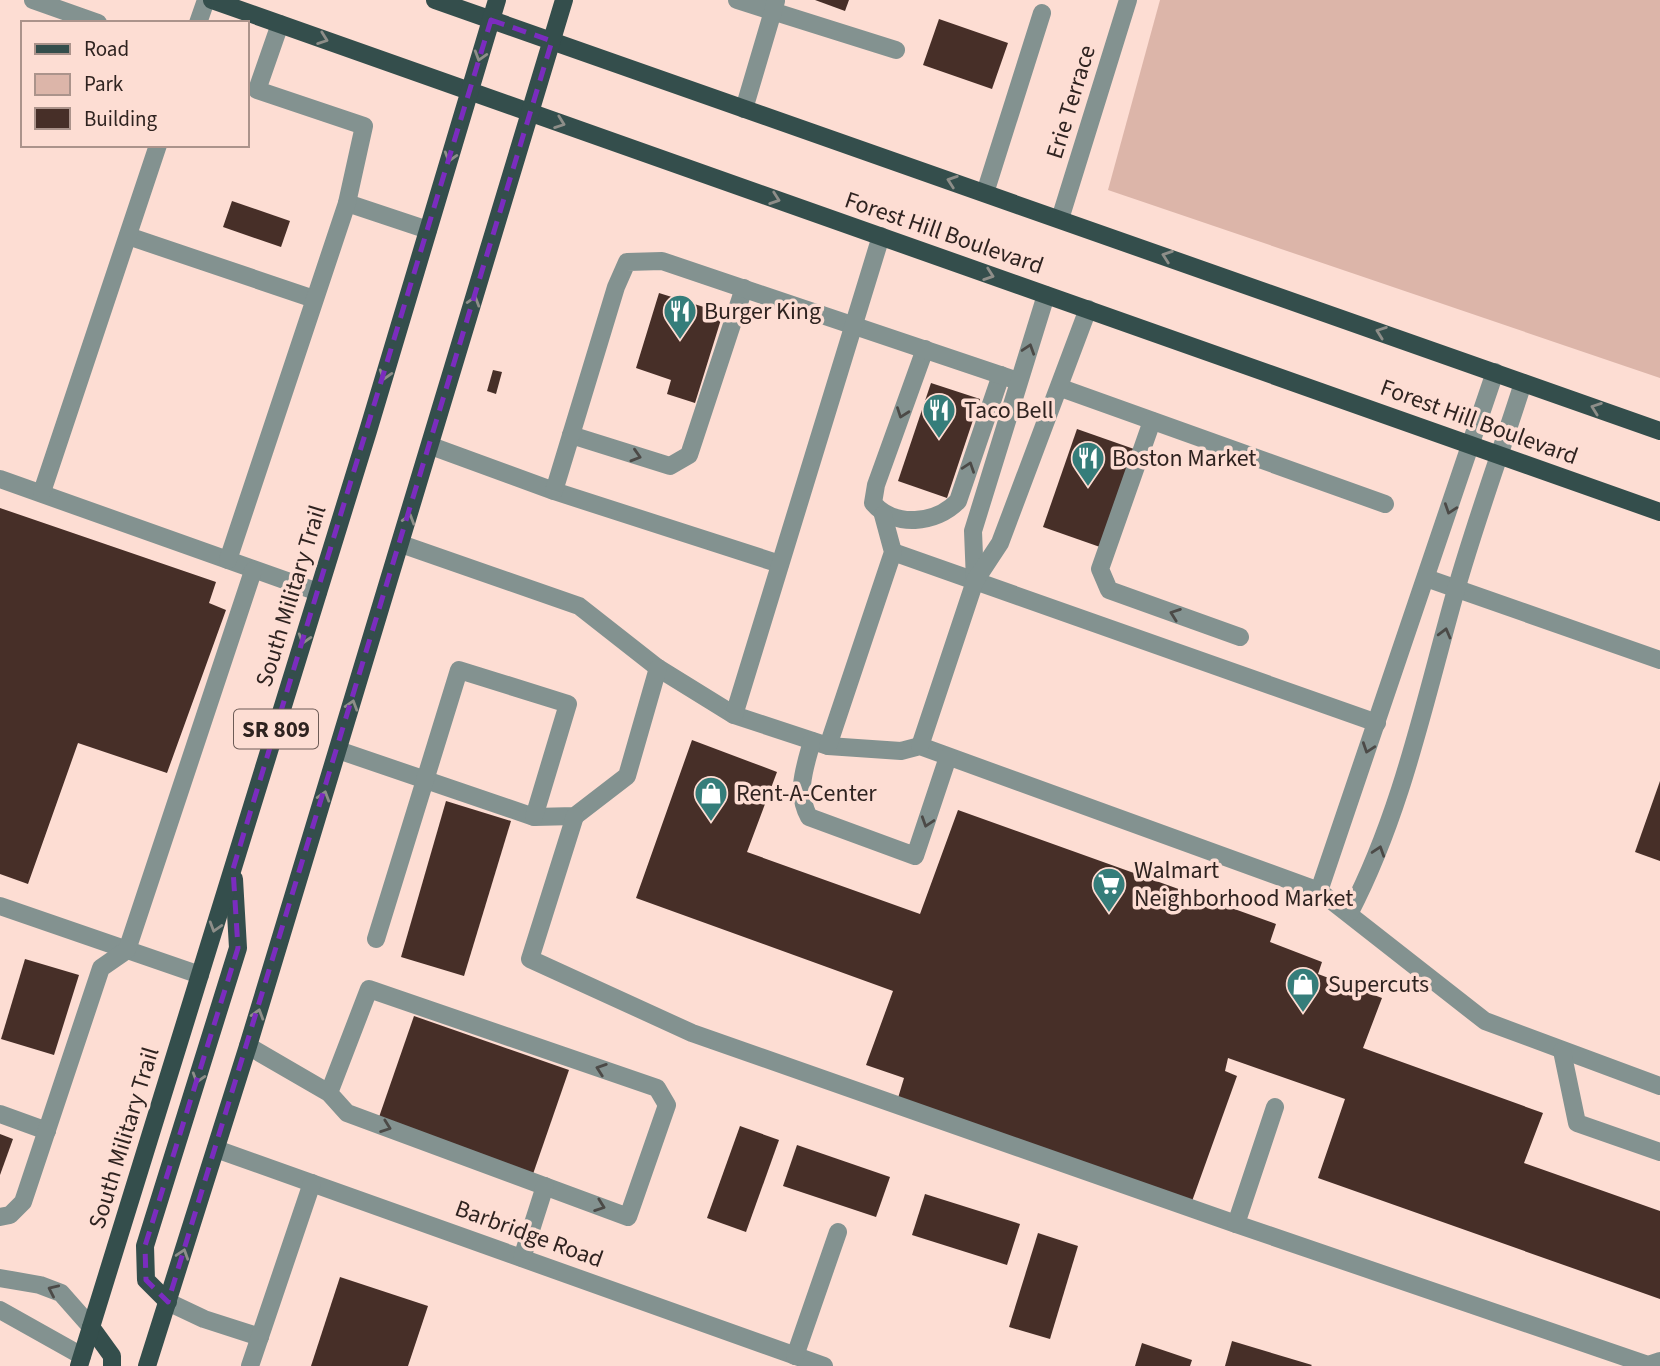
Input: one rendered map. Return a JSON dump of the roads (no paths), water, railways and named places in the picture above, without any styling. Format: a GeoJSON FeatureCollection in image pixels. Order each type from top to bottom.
{"type":"FeatureCollection","features":[{"type":"Feature","properties":{"kind":"main road","name":"Forest Hill Boulevard"},"geometry":{"type":"LineString","coordinates":[[212,0],[1660,512]]}},
{"type":"Feature","properties":{"kind":"main road"},"geometry":{"type":"LineString","coordinates":[[435,0],[1660,431]]}},
{"type":"Feature","properties":{"kind":"main road","name":"South Military Trail"},"geometry":{"type":"LineString","coordinates":[[81,1361],[497,0]]}},
{"type":"Feature","properties":{"kind":"main road","name":"SR 809"},"geometry":{"type":"LineString","coordinates":[[147,1366],[248,1046],[564,0]]}},
{"type":"Feature","properties":{"kind":"main road"},"geometry":{"type":"LineString","coordinates":[[168,1302],[146,1280],[145,1246],[238,948],[233,869]]}},
{"type":"Feature","properties":{"kind":"main road"},"geometry":{"type":"LineString","coordinates":[[92,1327],[113,1356],[112,1366]]}},
{"type":"Feature","properties":{"kind":"street"},"geometry":{"type":"LineString","coordinates":[[33,0],[93,21]]}},
{"type":"Feature","properties":{"kind":"street"},"geometry":{"type":"LineString","coordinates":[[199,21],[206,0]]}},
{"type":"Feature","properties":{"kind":"street"},"geometry":{"type":"LineString","coordinates":[[737,0],[774,6],[896,50]]}},
{"type":"Feature","properties":{"kind":"street","name":"Erie Terrace"},"geometry":{"type":"LineString","coordinates":[[1060,219],[1128,0]]}},
{"type":"Feature","properties":{"kind":"street"},"geometry":{"type":"LineString","coordinates":[[744,109],[774,6]]}},
{"type":"Feature","properties":{"kind":"street"},"geometry":{"type":"LineString","coordinates":[[985,193],[1042,13]]}},
{"type":"Feature","properties":{"kind":"street"},"geometry":{"type":"LineString","coordinates":[[228,560],[347,203],[364,126],[257,90],[280,24]]}},
{"type":"Feature","properties":{"kind":"street"},"geometry":{"type":"LineString","coordinates":[[41,492],[157,147]]}},
{"type":"Feature","properties":{"kind":"street"},"geometry":{"type":"LineString","coordinates":[[347,203],[428,230]]}},
{"type":"Feature","properties":{"kind":"street"},"geometry":{"type":"LineString","coordinates":[[128,236],[314,299]]}},
{"type":"Feature","properties":{"kind":"street"},"geometry":{"type":"LineString","coordinates":[[734,715],[881,236]]}},
{"type":"Feature","properties":{"kind":"street"},"geometry":{"type":"LineString","coordinates":[[554,491],[616,287],[627,262],[662,261],[1009,378]]}},
{"type":"Feature","properties":{"kind":"street"},"geometry":{"type":"LineString","coordinates":[[571,435],[670,466],[689,455],[744,288]]}},
{"type":"Feature","properties":{"kind":"street"},"geometry":{"type":"LineString","coordinates":[[883,515],[903,521],[921,519],[947,512],[958,500],[1046,295]]}},
{"type":"Feature","properties":{"kind":"street"},"geometry":{"type":"LineString","coordinates":[[920,746],[975,581],[1000,543],[1061,388],[1088,309]]}},
{"type":"Feature","properties":{"kind":"street"},"geometry":{"type":"LineString","coordinates":[[925,349],[876,485],[873,502],[883,515],[893,552],[820,743],[800,786],[802,803],[810,817],[915,856],[948,757]]}},
{"type":"Feature","properties":{"kind":"street"},"geometry":{"type":"LineString","coordinates":[[1319,891],[1495,372]]}},
{"type":"Feature","properties":{"kind":"street"},"geometry":{"type":"LineString","coordinates":[[975,581],[973,531],[1009,378]]}},
{"type":"Feature","properties":{"kind":"street"},"geometry":{"type":"LineString","coordinates":[[1350,912],[1373,867],[1421,720],[1457,589],[1523,383]]}},
{"type":"Feature","properties":{"kind":"street"},"geometry":{"type":"LineString","coordinates":[[1061,388],[1385,504]]}},
{"type":"Feature","properties":{"kind":"street"},"geometry":{"type":"LineString","coordinates":[[1152,421],[1100,569],[1104,579],[1109,590],[1240,637]]}},
{"type":"Feature","properties":{"kind":"street"},"geometry":{"type":"LineString","coordinates":[[431,446],[554,491],[779,564]]}},
{"type":"Feature","properties":{"kind":"street"},"geometry":{"type":"LineString","coordinates":[[0,478],[253,571],[318,592]]}},
{"type":"Feature","properties":{"kind":"street"},"geometry":{"type":"LineString","coordinates":[[401,544],[579,606],[658,668],[734,715],[820,743],[901,751],[920,746],[1319,891],[1350,912],[1486,1021],[1660,1086]]}},
{"type":"Feature","properties":{"kind":"street"},"geometry":{"type":"LineString","coordinates":[[893,552],[1377,723]]}},
{"type":"Feature","properties":{"kind":"street"},"geometry":{"type":"LineString","coordinates":[[0,1217],[10,1215],[23,1202],[102,968],[127,950],[253,571]]}},
{"type":"Feature","properties":{"kind":"street"},"geometry":{"type":"LineString","coordinates":[[1426,578],[1660,660]]}},
{"type":"Feature","properties":{"kind":"street"},"geometry":{"type":"LineString","coordinates":[[658,668],[626,776],[575,816],[530,959],[692,1033],[1648,1365],[1660,1361]]}},
{"type":"Feature","properties":{"kind":"street"},"geometry":{"type":"LineString","coordinates":[[376,939],[458,670],[568,704],[534,817]]}},
{"type":"Feature","properties":{"kind":"street"},"geometry":{"type":"LineString","coordinates":[[338,750],[534,817],[575,816]]}},
{"type":"Feature","properties":{"kind":"street"},"geometry":{"type":"LineString","coordinates":[[0,906],[200,975]]}},
{"type":"Feature","properties":{"kind":"street"},"geometry":{"type":"LineString","coordinates":[[248,1046],[329,1093],[347,1113],[628,1217],[667,1105],[657,1087],[369,989],[329,1093]]}},
{"type":"Feature","properties":{"kind":"street"},"geometry":{"type":"LineString","coordinates":[[1562,1051],[1577,1123],[1660,1152]]}},
{"type":"Feature","properties":{"kind":"street"},"geometry":{"type":"LineString","coordinates":[[1236,1224],[1275,1107]]}},
{"type":"Feature","properties":{"kind":"street"},"geometry":{"type":"LineString","coordinates":[[0,1114],[47,1131]]}},
{"type":"Feature","properties":{"kind":"street","name":"Barbridge Road"},"geometry":{"type":"LineString","coordinates":[[216,1149],[824,1366]]}},
{"type":"Feature","properties":{"kind":"street"},"geometry":{"type":"LineString","coordinates":[[250,1366],[312,1183]]}},
{"type":"Feature","properties":{"kind":"street"},"geometry":{"type":"LineString","coordinates":[[522,1258],[545,1186]]}},
{"type":"Feature","properties":{"kind":"street"},"geometry":{"type":"LineString","coordinates":[[796,1356],[838,1232]]}},
{"type":"Feature","properties":{"kind":"street"},"geometry":{"type":"LineString","coordinates":[[0,1278],[40,1285],[61,1293],[92,1327]]}},
{"type":"Feature","properties":{"kind":"street"},"geometry":{"type":"LineString","coordinates":[[168,1302],[204,1319],[260,1338]]}},
{"type":"Feature","properties":{"kind":"street"},"geometry":{"type":"LineString","coordinates":[[0,1310],[81,1361]]}},
{"type":"Feature","properties":{"kind":"place","name":"Burger King"},"geometry":{"type":"Point","coordinates":[680,341]}},
{"type":"Feature","properties":{"kind":"place","name":"Taco Bell"},"geometry":{"type":"Point","coordinates":[939,440]}},
{"type":"Feature","properties":{"kind":"place","name":"Boston Market"},"geometry":{"type":"Point","coordinates":[1088,488]}},
{"type":"Feature","properties":{"kind":"place","name":"Rent-A-Center"},"geometry":{"type":"Point","coordinates":[711,823]}},
{"type":"Feature","properties":{"kind":"place","name":"Walmart Neighborhood Market"},"geometry":{"type":"Point","coordinates":[1109,914]}},
{"type":"Feature","properties":{"kind":"place","name":"Supercuts"},"geometry":{"type":"Point","coordinates":[1303,1014]}}]}
